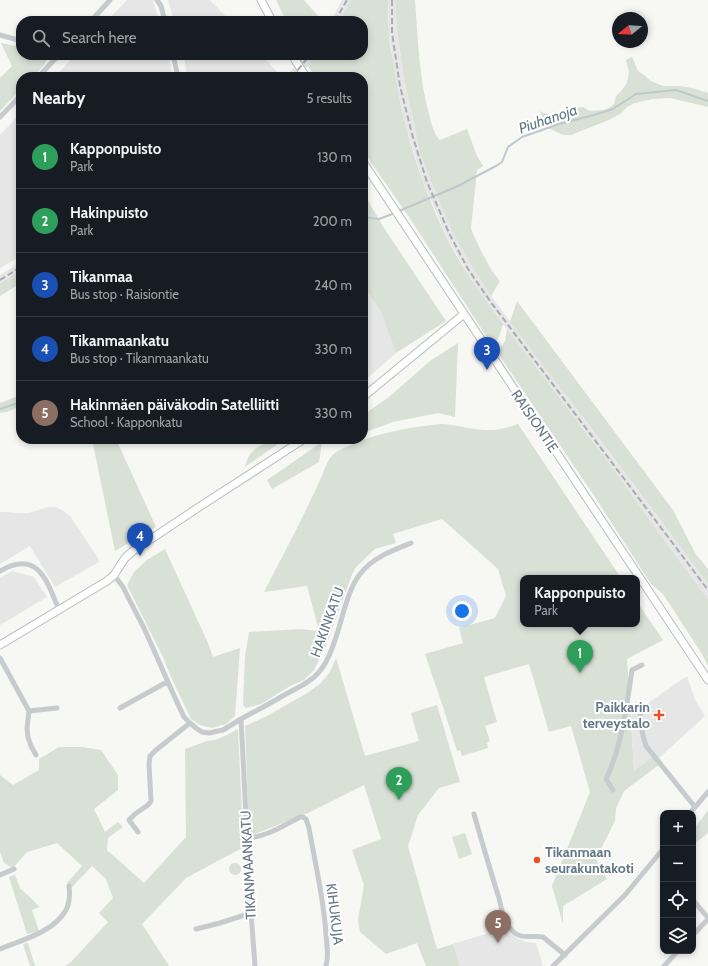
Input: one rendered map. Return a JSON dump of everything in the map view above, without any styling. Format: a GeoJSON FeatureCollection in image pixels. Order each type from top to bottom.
{"type":"FeatureCollection","features":[{"type":"Feature","properties":{"kind":"main road"},"geometry":{"type":"LineString","coordinates":[[261,0],[269,16]]}},
{"type":"Feature","properties":{"kind":"main road"},"geometry":{"type":"LineString","coordinates":[[295,60],[303,72]]}},
{"type":"Feature","properties":{"kind":"main road","name":"RAISIONTIE"},"geometry":{"type":"LineString","coordinates":[[368,169],[638,575]]}},
{"type":"Feature","properties":{"kind":"main road"},"geometry":{"type":"LineString","coordinates":[[368,393],[464,314]]}},
{"type":"Feature","properties":{"kind":"main road"},"geometry":{"type":"LineString","coordinates":[[0,645],[107,582],[114,575],[125,558],[133,551],[296,444]]}},
{"type":"Feature","properties":{"kind":"main road","name":"RAISIONTIE"},"geometry":{"type":"LineString","coordinates":[[640,578],[708,680]]}},
{"type":"Feature","properties":{"kind":"street"},"geometry":{"type":"LineString","coordinates":[[96,16],[110,0]]}},
{"type":"Feature","properties":{"kind":"street"},"geometry":{"type":"LineString","coordinates":[[157,0],[161,6],[164,16]]}},
{"type":"Feature","properties":{"kind":"street"},"geometry":{"type":"LineString","coordinates":[[0,35],[16,40]]}},
{"type":"Feature","properties":{"kind":"street"},"geometry":{"type":"LineString","coordinates":[[43,72],[55,60]]}},
{"type":"Feature","properties":{"kind":"street"},"geometry":{"type":"LineString","coordinates":[[174,60],[177,72]]}},
{"type":"Feature","properties":{"kind":"street"},"geometry":{"type":"LineString","coordinates":[[0,117],[16,100]]}},
{"type":"Feature","properties":{"kind":"street","name":"HAKINKATU"},"geometry":{"type":"LineString","coordinates":[[241,720],[303,685],[318,673],[324,666],[334,644],[351,590],[360,574],[378,558],[411,543]]}},
{"type":"Feature","properties":{"kind":"street"},"geometry":{"type":"LineString","coordinates":[[0,571],[16,564],[34,566],[47,580],[59,610]]}},
{"type":"Feature","properties":{"kind":"street"},"geometry":{"type":"LineString","coordinates":[[114,575],[123,586],[144,628],[180,709],[190,723],[202,732],[209,733],[223,730],[241,720]]}},
{"type":"Feature","properties":{"kind":"street"},"geometry":{"type":"LineString","coordinates":[[0,658],[28,711],[28,737],[36,755]]}},
{"type":"Feature","properties":{"kind":"street"},"geometry":{"type":"LineString","coordinates":[[613,790],[606,779],[611,769],[622,727],[632,670],[642,665]]}},
{"type":"Feature","properties":{"kind":"street"},"geometry":{"type":"LineString","coordinates":[[120,708],[167,682]]}},
{"type":"Feature","properties":{"kind":"street"},"geometry":{"type":"LineString","coordinates":[[28,711],[57,708]]}},
{"type":"Feature","properties":{"kind":"street"},"geometry":{"type":"LineString","coordinates":[[640,710],[641,726],[646,746],[695,807]]}},
{"type":"Feature","properties":{"kind":"street","name":"TIKANMAANKATU"},"geometry":{"type":"LineString","coordinates":[[241,720],[246,838],[256,966]]}},
{"type":"Feature","properties":{"kind":"street"},"geometry":{"type":"LineString","coordinates":[[138,832],[129,820],[151,801],[150,756],[190,723]]}},
{"type":"Feature","properties":{"kind":"street"},"geometry":{"type":"LineString","coordinates":[[692,810],[708,792]]}},
{"type":"Feature","properties":{"kind":"street"},"geometry":{"type":"LineString","coordinates":[[474,814],[505,920],[509,927],[516,934],[522,936],[543,937],[565,955]]}},
{"type":"Feature","properties":{"kind":"street","name":"KIHUKUJA"},"geometry":{"type":"LineString","coordinates":[[246,838],[263,835],[300,817],[306,819],[308,823],[326,924],[328,953],[326,966]]}},
{"type":"Feature","properties":{"kind":"street"},"geometry":{"type":"LineString","coordinates":[[553,966],[625,895],[660,854]]}},
{"type":"Feature","properties":{"kind":"street"},"geometry":{"type":"LineString","coordinates":[[0,875],[14,869]]}},
{"type":"Feature","properties":{"kind":"street"},"geometry":{"type":"LineString","coordinates":[[0,949],[38,934],[55,923],[67,909],[70,886]]}},
{"type":"Feature","properties":{"kind":"street"},"geometry":{"type":"LineString","coordinates":[[696,904],[708,918],[696,931]]}},
{"type":"Feature","properties":{"kind":"street"},"geometry":{"type":"LineString","coordinates":[[196,929],[220,924],[251,913]]}},
{"type":"Feature","properties":{"kind":"street"},"geometry":{"type":"LineString","coordinates":[[664,966],[675,954]]}},
{"type":"Feature","properties":{"kind":"shaded area"},"geometry":{"type":"Polygon","coordinates":[[[127,0],[153,0],[158,16],[112,16],[127,0]]]}},
{"type":"Feature","properties":{"kind":"shaded area"},"geometry":{"type":"Polygon","coordinates":[[[168,0],[210,0],[225,16],[173,16],[168,0]]]}},
{"type":"Feature","properties":{"kind":"shaded area"},"geometry":{"type":"Polygon","coordinates":[[[276,0],[304,0],[318,16],[284,16],[276,0]]]}},
{"type":"Feature","properties":{"kind":"shaded area"},"geometry":{"type":"Polygon","coordinates":[[[342,0],[351,0],[342,16],[333,16],[342,0]]]}},
{"type":"Feature","properties":{"kind":"shaded area"},"geometry":{"type":"Polygon","coordinates":[[[351,0],[388,0],[389,40],[396,83],[412,149],[427,192],[451,246],[487,303],[503,324],[499,337],[492,345],[409,217],[368,158],[368,72],[312,72],[308,66],[312,60],[368,60],[368,16],[342,16],[351,0]]]}},
{"type":"Feature","properties":{"kind":"shaded area"},"geometry":{"type":"Polygon","coordinates":[[[388,0],[395,0],[397,31],[405,83],[420,152],[452,231],[470,264],[491,296],[708,584],[708,599],[608,462],[486,303],[446,235],[423,181],[406,127],[397,87],[389,33],[388,0]]]}},
{"type":"Feature","properties":{"kind":"shaded area"},"geometry":{"type":"Polygon","coordinates":[[[395,0],[415,0],[423,89],[435,133],[440,140],[467,129],[477,156],[483,166],[477,170],[471,229],[492,271],[500,281],[491,296],[470,264],[452,231],[420,152],[405,83],[397,31],[395,0]]]}},
{"type":"Feature","properties":{"kind":"shaded area"},"geometry":{"type":"Polygon","coordinates":[[[1,43],[16,46],[16,60],[46,60],[38,72],[16,72],[16,94],[0,111],[0,78],[12,66],[1,43]]]}},
{"type":"Feature","properties":{"kind":"shaded area"},"geometry":{"type":"Polygon","coordinates":[[[632,57],[638,71],[651,81],[663,86],[692,88],[708,93],[708,107],[670,98],[652,99],[635,103],[609,120],[571,135],[563,135],[546,127],[540,111],[545,114],[556,115],[575,108],[583,107],[590,111],[603,110],[614,104],[616,96],[627,83],[629,72],[626,60],[632,57]]]}},
{"type":"Feature","properties":{"kind":"shaded area"},"geometry":{"type":"Polygon","coordinates":[[[70,60],[170,60],[171,72],[60,72],[70,60]]]}},
{"type":"Feature","properties":{"kind":"shaded area"},"geometry":{"type":"Polygon","coordinates":[[[185,60],[266,60],[277,72],[186,72],[185,60]]]}},
{"type":"Feature","properties":{"kind":"shaded area"},"geometry":{"type":"Polygon","coordinates":[[[300,60],[312,60],[303,72],[290,72],[300,60]]]}},
{"type":"Feature","properties":{"kind":"shaded area"},"geometry":{"type":"Polygon","coordinates":[[[16,118],[16,259],[0,268],[0,135],[16,118]]]}},
{"type":"Feature","properties":{"kind":"shaded area"},"geometry":{"type":"Polygon","coordinates":[[[368,201],[384,228],[446,321],[396,353],[381,312],[368,293],[368,201]]]}},
{"type":"Feature","properties":{"kind":"shaded area"},"geometry":{"type":"Polygon","coordinates":[[[16,265],[16,274],[0,283],[0,275],[16,265]]]}},
{"type":"Feature","properties":{"kind":"shaded area"},"geometry":{"type":"Polygon","coordinates":[[[16,274],[16,286],[0,296],[0,283],[16,274]]]}},
{"type":"Feature","properties":{"kind":"shaded area"},"geometry":{"type":"Polygon","coordinates":[[[368,293],[381,312],[396,353],[368,378],[368,293]]]}},
{"type":"Feature","properties":{"kind":"shaded area"},"geometry":{"type":"Polygon","coordinates":[[[517,301],[673,510],[695,553],[708,569],[708,584],[510,322],[517,301]]]}},
{"type":"Feature","properties":{"kind":"shaded area"},"geometry":{"type":"Polygon","coordinates":[[[507,329],[608,462],[708,599],[708,666],[702,654],[663,594],[651,584],[593,494],[501,358],[499,350],[505,341],[507,329]]]}},
{"type":"Feature","properties":{"kind":"shaded area"},"geometry":{"type":"Polygon","coordinates":[[[458,343],[455,417],[438,413],[393,422],[368,431],[368,412],[389,397],[430,361],[458,343]]]}},
{"type":"Feature","properties":{"kind":"shaded area"},"geometry":{"type":"Polygon","coordinates":[[[16,397],[16,408],[7,412],[0,413],[0,403],[16,397]]]}},
{"type":"Feature","properties":{"kind":"shaded area"},"geometry":{"type":"Polygon","coordinates":[[[441,424],[493,430],[518,424],[619,575],[520,575],[520,627],[640,627],[640,606],[663,640],[627,659],[634,771],[654,756],[660,764],[624,791],[616,808],[615,821],[596,859],[607,879],[563,906],[563,924],[552,886],[590,792],[571,726],[549,732],[529,664],[484,677],[497,722],[485,726],[490,741],[487,743],[488,748],[462,756],[460,750],[457,751],[425,654],[463,643],[459,628],[495,618],[506,596],[498,569],[442,519],[393,534],[396,543],[375,549],[355,568],[326,646],[314,670],[304,680],[290,686],[261,704],[246,708],[243,705],[245,656],[249,632],[300,629],[319,631],[307,586],[264,592],[307,508],[329,459],[341,449],[353,444],[368,444],[368,438],[407,428],[441,424]]]}},
{"type":"Feature","properties":{"kind":"shaded area"},"geometry":{"type":"Polygon","coordinates":[[[93,444],[118,444],[156,527],[115,551],[93,444]]]}},
{"type":"Feature","properties":{"kind":"shaded area"},"geometry":{"type":"Polygon","coordinates":[[[264,444],[278,444],[245,467],[249,456],[264,444]]]}},
{"type":"Feature","properties":{"kind":"shaded area"},"geometry":{"type":"Polygon","coordinates":[[[319,444],[322,444],[319,462],[272,489],[267,480],[319,444]]]}},
{"type":"Feature","properties":{"kind":"shaded area"},"geometry":{"type":"Polygon","coordinates":[[[48,507],[55,507],[70,516],[98,558],[99,562],[55,587],[30,546],[0,564],[0,512],[29,513],[48,507]]]}},
{"type":"Feature","properties":{"kind":"shaded area"},"geometry":{"type":"Polygon","coordinates":[[[165,549],[213,657],[240,648],[235,716],[226,724],[212,728],[200,725],[191,719],[164,659],[127,585],[134,572],[147,560],[165,549]]]}},
{"type":"Feature","properties":{"kind":"shaded area"},"geometry":{"type":"Polygon","coordinates":[[[12,571],[34,577],[47,597],[0,625],[0,578],[12,571]]]}},
{"type":"Feature","properties":{"kind":"shaded area"},"geometry":{"type":"Polygon","coordinates":[[[336,658],[365,756],[419,741],[411,713],[437,705],[460,782],[439,788],[418,815],[408,846],[437,949],[453,944],[460,966],[426,966],[417,943],[386,954],[360,932],[358,920],[364,885],[352,850],[381,839],[364,785],[308,813],[249,835],[245,726],[267,716],[307,693],[321,683],[330,672],[336,658]]]}},
{"type":"Feature","properties":{"kind":"shaded area"},"geometry":{"type":"Polygon","coordinates":[[[687,676],[695,700],[705,716],[657,760],[654,756],[634,772],[631,715],[687,676]]]}},
{"type":"Feature","properties":{"kind":"shaded area"},"geometry":{"type":"Polygon","coordinates":[[[238,729],[243,836],[242,848],[186,878],[142,924],[169,966],[65,966],[70,963],[108,922],[99,913],[113,898],[106,879],[92,866],[72,887],[67,883],[82,866],[57,843],[27,852],[13,868],[4,863],[0,852],[0,775],[13,785],[39,770],[39,759],[59,747],[83,747],[101,750],[118,775],[118,790],[94,809],[105,832],[118,822],[123,827],[108,838],[107,850],[144,883],[186,837],[185,749],[207,741],[215,740],[238,729]]]}},
{"type":"Feature","properties":{"kind":"shaded area"},"geometry":{"type":"Polygon","coordinates":[[[708,810],[708,833],[696,843],[696,826],[708,810]]]}},
{"type":"Feature","properties":{"kind":"shaded area"},"geometry":{"type":"Polygon","coordinates":[[[465,833],[472,854],[459,859],[452,837],[465,833]]]}},
{"type":"Feature","properties":{"kind":"shaded area"},"geometry":{"type":"Polygon","coordinates":[[[235,863],[239,865],[241,869],[239,873],[235,875],[231,873],[229,869],[231,865],[235,863]]]}},
{"type":"Feature","properties":{"kind":"shaded area"},"geometry":{"type":"Polygon","coordinates":[[[15,875],[20,888],[40,907],[32,910],[39,931],[27,934],[9,877],[15,875]]]}},
{"type":"Feature","properties":{"kind":"shaded area"},"geometry":{"type":"Polygon","coordinates":[[[505,928],[518,939],[536,943],[543,966],[460,966],[453,944],[505,928]]]}},
{"type":"Feature","properties":{"kind":"shaded area"},"geometry":{"type":"Polygon","coordinates":[[[28,943],[35,966],[30,966],[23,944],[28,943]]]}},
{"type":"Feature","properties":{"kind":"waterway","name":"Piuhanoja"},"geometry":{"type":"LineString","coordinates":[[399,211],[458,186],[496,166],[502,162],[508,147],[522,137],[559,124],[613,109],[636,94],[676,90],[708,101]]}},
{"type":"Feature","properties":{"kind":"waterway","name":"Piuhanoja"},"geometry":{"type":"LineString","coordinates":[[368,218],[379,219],[395,213]]}},
{"type":"Feature","properties":{"kind":"waterway","name":"Piuhanoja"},"geometry":{"type":"LineString","coordinates":[[0,409],[16,404]]}},
{"type":"Feature","properties":{"kind":"railway"},"geometry":{"type":"LineString","coordinates":[[338,16],[347,0]]}},
{"type":"Feature","properties":{"kind":"railway"},"geometry":{"type":"LineString","coordinates":[[392,0],[392,33],[400,86],[412,134],[427,182],[449,233],[468,269],[490,301],[708,590]]}},
{"type":"Feature","properties":{"kind":"railway"},"geometry":{"type":"LineString","coordinates":[[296,72],[306,60]]}},
{"type":"Feature","properties":{"kind":"railway"},"geometry":{"type":"LineString","coordinates":[[0,280],[16,270]]}},
{"type":"Feature","properties":{"kind":"place","name":"Tikanmaa"},"geometry":{"type":"Point","coordinates":[487,370]}},
{"type":"Feature","properties":{"kind":"place","name":"Tikanmaankatu"},"geometry":{"type":"Point","coordinates":[140,556]}},
{"type":"Feature","properties":{"kind":"place","name":"Kapponpuisto"},"geometry":{"type":"Point","coordinates":[580,673]}},
{"type":"Feature","properties":{"kind":"place","name":"Paikkarin terveystalo"},"geometry":{"type":"Point","coordinates":[659,715]}},
{"type":"Feature","properties":{"kind":"place","name":"Hakinpuisto"},"geometry":{"type":"Point","coordinates":[399,800]}},
{"type":"Feature","properties":{"kind":"place","name":"Tikanmaan seurakuntakoti"},"geometry":{"type":"Point","coordinates":[537,860]}},
{"type":"Feature","properties":{"kind":"place","name":"Hakinmäen päiväkodin Satelliitti"},"geometry":{"type":"Point","coordinates":[498,943]}}]}
